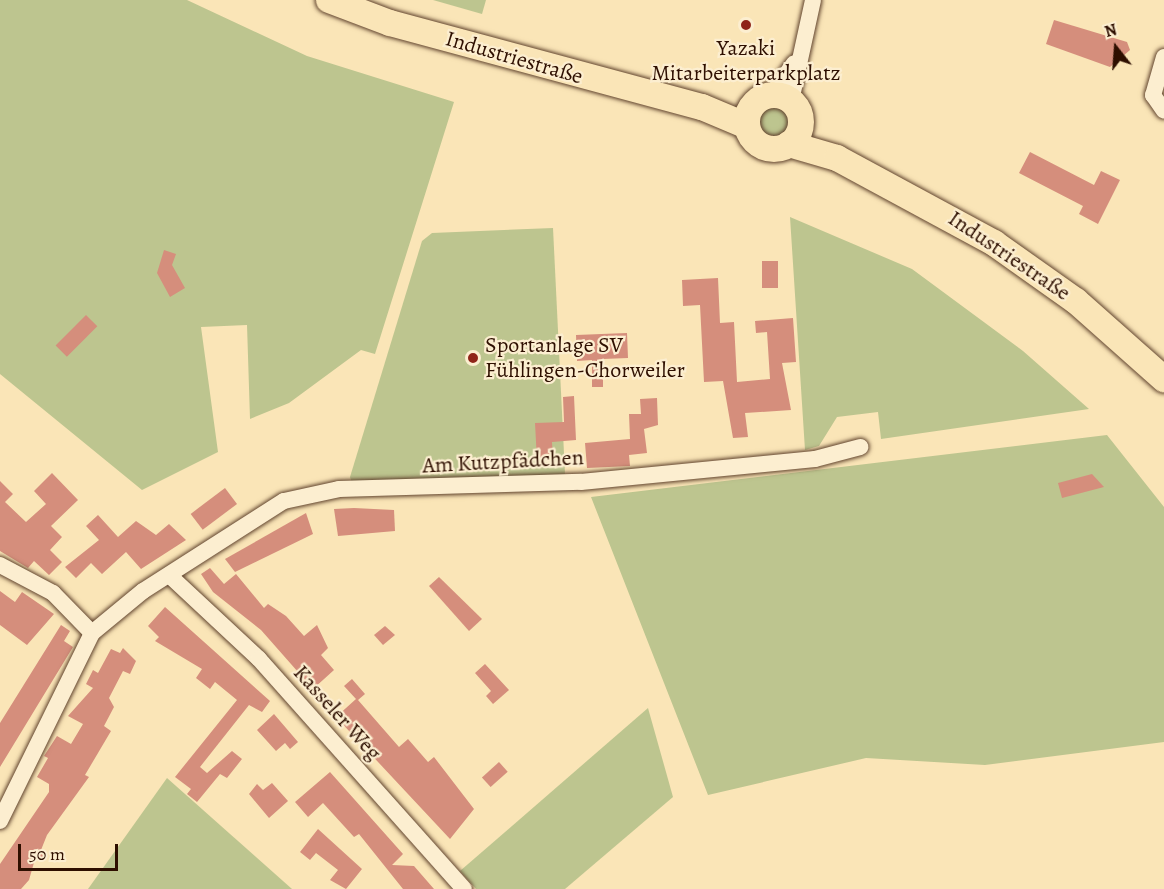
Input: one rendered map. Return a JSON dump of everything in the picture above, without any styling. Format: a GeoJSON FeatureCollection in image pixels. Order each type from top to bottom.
{"type":"FeatureCollection","features":[{"type":"Feature","properties":{"kind":"main road","name":"Industriestraße"},"geometry":{"type":"LineString","coordinates":[[329,0],[390,23],[702,107],[765,107],[768,148],[794,136],[994,243],[1076,301],[1164,379]]}},
{"type":"Feature","properties":{"kind":"main road"},"geometry":{"type":"LineString","coordinates":[[765,107],[794,136]]}},
{"type":"Feature","properties":{"kind":"street"},"geometry":{"type":"LineString","coordinates":[[765,107],[796,60],[813,0]]}},
{"type":"Feature","properties":{"kind":"street"},"geometry":{"type":"LineString","coordinates":[[1164,57],[1153,95],[1164,111]]}},
{"type":"Feature","properties":{"kind":"street","name":"Am Kutzpfädchen"},"geometry":{"type":"LineString","coordinates":[[92,633],[169,574],[301,495],[581,482],[815,459],[860,447]]}},
{"type":"Feature","properties":{"kind":"street"},"geometry":{"type":"LineString","coordinates":[[0,565],[53,593],[92,633],[6,794],[0,821]]}},
{"type":"Feature","properties":{"kind":"street","name":"Kasseler Weg"},"geometry":{"type":"LineString","coordinates":[[169,574],[259,659],[464,889]]}},
{"type":"Feature","properties":{"kind":"green space"},"geometry":{"type":"Polygon","coordinates":[[[0,0],[187,0],[307,56],[454,102],[375,354],[361,350],[289,403],[250,419],[247,325],[201,327],[218,452],[142,490],[0,374],[0,0]]]}},
{"type":"Feature","properties":{"kind":"green space"},"geometry":{"type":"Polygon","coordinates":[[[433,0],[486,0],[482,14],[433,0]]]}},
{"type":"Feature","properties":{"kind":"green space"},"geometry":{"type":"Polygon","coordinates":[[[774,106],[780,107],[788,115],[788,127],[780,135],[774,136],[768,135],[760,127],[759,121],[760,115],[768,107],[774,106]]]}},
{"type":"Feature","properties":{"kind":"green space"},"geometry":{"type":"Polygon","coordinates":[[[790,217],[912,269],[1023,351],[1089,409],[881,439],[878,412],[837,417],[819,446],[805,450],[790,217]]]}},
{"type":"Feature","properties":{"kind":"green space","name":"Sportanlage SV Fühlingen-Chorweiler"},"geometry":{"type":"Polygon","coordinates":[[[553,228],[565,474],[352,483],[350,477],[422,241],[432,233],[553,228]]]}},
{"type":"Feature","properties":{"kind":"green space"},"geometry":{"type":"Polygon","coordinates":[[[1107,435],[1164,507],[1164,742],[985,765],[866,758],[708,795],[591,497],[1107,435]]]}},
{"type":"Feature","properties":{"kind":"green space"},"geometry":{"type":"Polygon","coordinates":[[[648,708],[673,797],[565,889],[476,889],[460,871],[648,708]]]}},
{"type":"Feature","properties":{"kind":"green space"},"geometry":{"type":"Polygon","coordinates":[[[167,778],[292,889],[88,889],[167,778]]]}},
{"type":"Feature","properties":{"kind":"building"},"geometry":{"type":"Polygon","coordinates":[[[1054,20],[1127,42],[1130,50],[1110,67],[1046,44],[1054,20]]]}},
{"type":"Feature","properties":{"kind":"building"},"geometry":{"type":"Polygon","coordinates":[[[1030,152],[1094,185],[1101,171],[1120,180],[1098,224],[1079,214],[1083,206],[1019,173],[1030,152]]]}},
{"type":"Feature","properties":{"kind":"building"},"geometry":{"type":"Polygon","coordinates":[[[164,250],[176,254],[172,265],[185,288],[170,297],[157,273],[164,250]]]}},
{"type":"Feature","properties":{"kind":"building"},"geometry":{"type":"Polygon","coordinates":[[[762,261],[778,261],[778,288],[762,288],[762,261]]]}},
{"type":"Feature","properties":{"kind":"building"},"geometry":{"type":"Polygon","coordinates":[[[718,278],[720,323],[734,322],[737,382],[770,379],[767,332],[756,333],[755,321],[793,318],[796,362],[782,363],[791,410],[745,413],[748,437],[733,438],[723,381],[704,382],[700,305],[683,306],[682,280],[718,278]]]}},
{"type":"Feature","properties":{"kind":"building"},"geometry":{"type":"Polygon","coordinates":[[[86,315],[97,326],[67,357],[56,345],[86,315]]]}},
{"type":"Feature","properties":{"kind":"building"},"geometry":{"type":"Polygon","coordinates":[[[627,333],[628,358],[603,359],[603,387],[592,387],[592,360],[577,361],[576,335],[627,333]]]}},
{"type":"Feature","properties":{"kind":"building"},"geometry":{"type":"Polygon","coordinates":[[[574,396],[576,440],[552,442],[553,460],[537,461],[535,423],[564,422],[563,397],[574,396]]]}},
{"type":"Feature","properties":{"kind":"building"},"geometry":{"type":"Polygon","coordinates":[[[657,398],[658,425],[644,429],[647,453],[629,455],[630,466],[587,468],[585,443],[630,439],[629,414],[641,414],[640,399],[657,398]]]}},
{"type":"Feature","properties":{"kind":"building"},"geometry":{"type":"Polygon","coordinates":[[[52,473],[78,500],[51,526],[62,537],[50,550],[62,562],[49,575],[34,561],[28,568],[0,551],[0,481],[13,494],[5,502],[26,522],[46,504],[34,491],[52,473]]]}},
{"type":"Feature","properties":{"kind":"building"},"geometry":{"type":"Polygon","coordinates":[[[1092,474],[1104,487],[1062,498],[1058,483],[1092,474]]]}},
{"type":"Feature","properties":{"kind":"building"},"geometry":{"type":"Polygon","coordinates":[[[225,488],[237,504],[203,530],[191,514],[225,488]]]}},
{"type":"Feature","properties":{"kind":"building"},"geometry":{"type":"Polygon","coordinates":[[[334,509],[394,510],[395,531],[338,536],[334,509]]]}},
{"type":"Feature","properties":{"kind":"building"},"geometry":{"type":"Polygon","coordinates":[[[306,513],[313,534],[235,572],[225,559],[306,513]]]}},
{"type":"Feature","properties":{"kind":"building"},"geometry":{"type":"Polygon","coordinates":[[[98,515],[118,537],[136,521],[156,535],[169,524],[186,540],[141,569],[126,552],[102,574],[91,563],[76,578],[65,567],[99,540],[86,526],[98,515]]]}},
{"type":"Feature","properties":{"kind":"building"},"geometry":{"type":"Polygon","coordinates":[[[210,568],[224,584],[236,574],[264,608],[268,604],[286,616],[304,636],[317,625],[328,648],[321,655],[334,670],[313,689],[261,630],[213,592],[201,574],[210,568]]]}},
{"type":"Feature","properties":{"kind":"building"},"geometry":{"type":"Polygon","coordinates":[[[439,577],[482,619],[469,631],[429,586],[439,577]]]}},
{"type":"Feature","properties":{"kind":"building"},"geometry":{"type":"Polygon","coordinates":[[[0,591],[15,602],[22,592],[54,614],[27,645],[0,625],[0,591]]]}},
{"type":"Feature","properties":{"kind":"building"},"geometry":{"type":"Polygon","coordinates":[[[165,607],[270,701],[262,712],[249,705],[200,767],[207,773],[232,751],[242,759],[227,778],[220,774],[197,802],[187,794],[191,789],[175,777],[237,700],[215,682],[210,689],[196,678],[202,669],[155,641],[159,637],[148,626],[165,607]]]}},
{"type":"Feature","properties":{"kind":"building"},"geometry":{"type":"Polygon","coordinates":[[[61,625],[70,631],[64,641],[73,647],[0,767],[0,723],[61,625]]]}},
{"type":"Feature","properties":{"kind":"building"},"geometry":{"type":"Polygon","coordinates":[[[385,626],[395,635],[383,645],[374,635],[385,626]]]}},
{"type":"Feature","properties":{"kind":"building"},"geometry":{"type":"Polygon","coordinates":[[[123,648],[136,661],[130,674],[123,671],[109,698],[114,707],[104,726],[111,731],[85,775],[89,777],[47,835],[41,850],[45,859],[35,859],[29,880],[21,889],[0,889],[0,864],[49,792],[49,784],[37,777],[48,758],[44,756],[57,736],[71,744],[83,724],[68,716],[93,688],[86,684],[93,670],[98,673],[111,649],[120,653],[123,648]]]}},
{"type":"Feature","properties":{"kind":"building"},"geometry":{"type":"Polygon","coordinates":[[[485,664],[509,690],[493,704],[486,696],[491,691],[475,673],[485,664]]]}},
{"type":"Feature","properties":{"kind":"building"},"geometry":{"type":"Polygon","coordinates":[[[352,679],[365,694],[358,700],[399,747],[408,739],[428,762],[434,757],[474,809],[450,839],[336,717],[356,699],[344,686],[352,679]]]}},
{"type":"Feature","properties":{"kind":"building"},"geometry":{"type":"Polygon","coordinates":[[[274,714],[298,742],[290,749],[285,743],[276,751],[257,730],[274,714]]]}},
{"type":"Feature","properties":{"kind":"building"},"geometry":{"type":"Polygon","coordinates":[[[499,762],[508,772],[491,787],[482,777],[499,762]]]}},
{"type":"Feature","properties":{"kind":"building"},"geometry":{"type":"Polygon","coordinates":[[[330,772],[403,854],[392,865],[414,866],[434,889],[403,889],[359,834],[354,837],[323,803],[308,817],[295,802],[330,772]]]}},
{"type":"Feature","properties":{"kind":"building"},"geometry":{"type":"Polygon","coordinates":[[[272,783],[288,801],[269,818],[249,794],[257,784],[263,790],[272,783]]]}},
{"type":"Feature","properties":{"kind":"building"},"geometry":{"type":"Polygon","coordinates":[[[318,829],[362,869],[346,889],[330,880],[338,870],[316,853],[310,860],[300,852],[318,829]]]}},
{"type":"Feature","properties":{"kind":"place","name":"Yazaki Mitarbeiterparkplatz"},"geometry":{"type":"Point","coordinates":[746,25]}},
{"type":"Feature","properties":{"kind":"place","name":"Sportanlage SV Fühlingen-Chorweiler"},"geometry":{"type":"Point","coordinates":[473,358]}}]}
